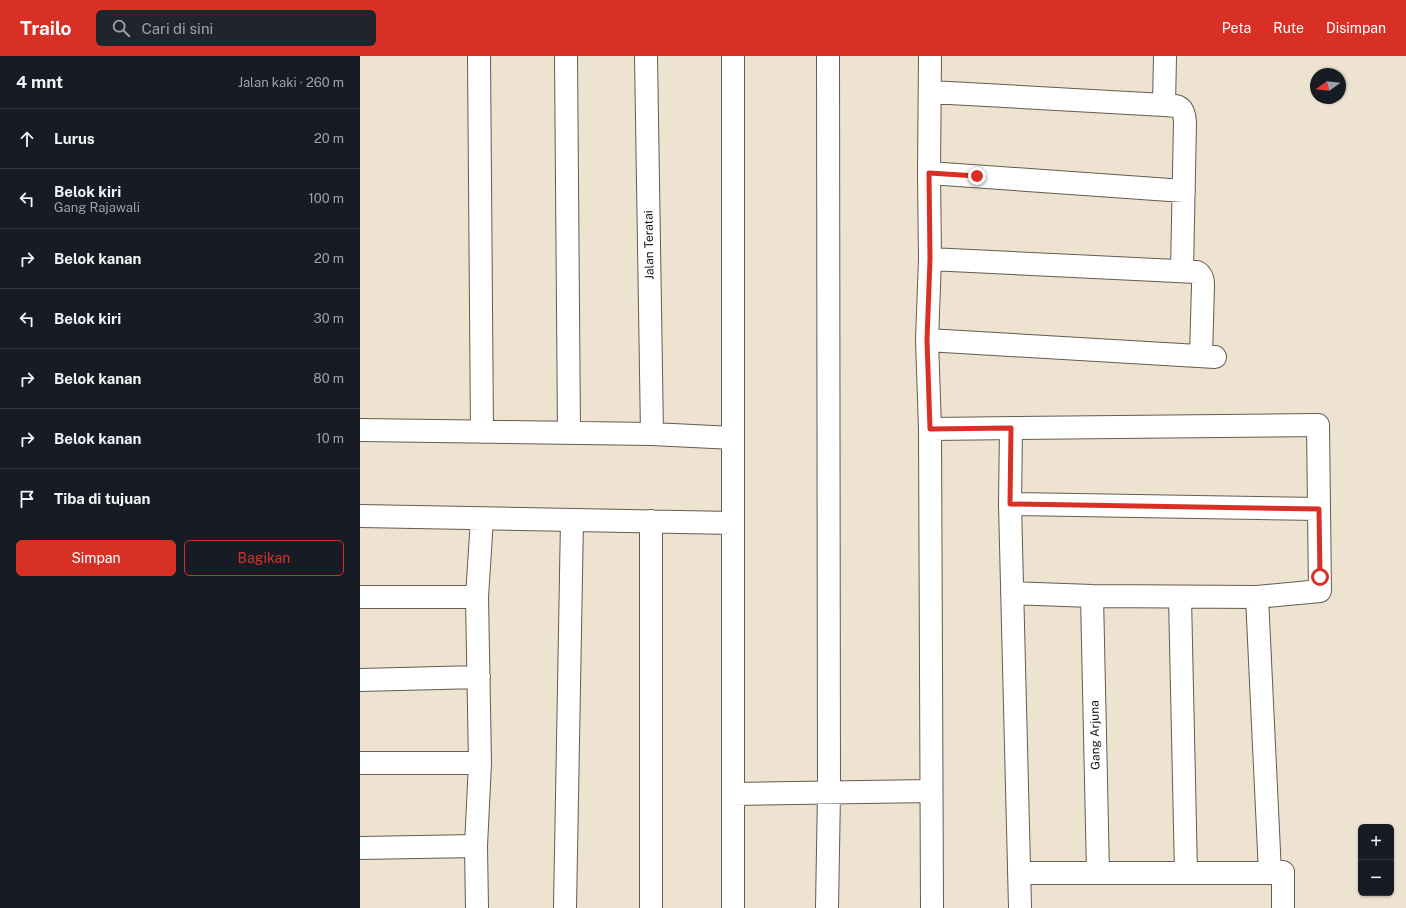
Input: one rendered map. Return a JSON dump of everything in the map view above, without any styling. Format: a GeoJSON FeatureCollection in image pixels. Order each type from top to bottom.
{"type":"FeatureCollection","features":[{"type":"Feature","properties":{"kind":"street"},"geometry":{"type":"LineString","coordinates":[[479,56],[482,432]]}},
{"type":"Feature","properties":{"kind":"street"},"geometry":{"type":"LineString","coordinates":[[566,56],[569,433]]}},
{"type":"Feature","properties":{"kind":"street","name":"Jalan Teratai"},"geometry":{"type":"LineString","coordinates":[[646,56],[652,434]]}},
{"type":"Feature","properties":{"kind":"street"},"geometry":{"type":"LineString","coordinates":[[733,56],[733,908]]}},
{"type":"Feature","properties":{"kind":"street"},"geometry":{"type":"LineString","coordinates":[[827,908],[829,792],[828,56]]}},
{"type":"Feature","properties":{"kind":"street"},"geometry":{"type":"LineString","coordinates":[[930,56],[930,259],[927,340],[930,429],[932,908]]}},
{"type":"Feature","properties":{"kind":"street"},"geometry":{"type":"LineString","coordinates":[[1164,105],[1165,56]]}},
{"type":"Feature","properties":{"kind":"street"},"geometry":{"type":"LineString","coordinates":[[931,92],[1164,105],[1177,106],[1182,109],[1184,114],[1182,271]]}},
{"type":"Feature","properties":{"kind":"street"},"geometry":{"type":"LineString","coordinates":[[929,173],[1184,190]]}},
{"type":"Feature","properties":{"kind":"street"},"geometry":{"type":"LineString","coordinates":[[927,340],[1208,356],[1202,278],[1197,272],[930,259]]}},
{"type":"Feature","properties":{"kind":"street"},"geometry":{"type":"LineString","coordinates":[[930,429],[1318,425],[1320,591],[1257,597],[1092,596],[1012,593]]}},
{"type":"Feature","properties":{"kind":"street"},"geometry":{"type":"LineString","coordinates":[[1011,428],[1010,504],[1020,908]]}},
{"type":"Feature","properties":{"kind":"street"},"geometry":{"type":"LineString","coordinates":[[360,430],[652,434],[733,438]]}},
{"type":"Feature","properties":{"kind":"street"},"geometry":{"type":"LineString","coordinates":[[1010,504],[1319,509]]}},
{"type":"Feature","properties":{"kind":"street"},"geometry":{"type":"LineString","coordinates":[[360,516],[733,523]]}},
{"type":"Feature","properties":{"kind":"street"},"geometry":{"type":"LineString","coordinates":[[476,908],[476,846],[480,763],[477,597],[482,519]]}},
{"type":"Feature","properties":{"kind":"street"},"geometry":{"type":"LineString","coordinates":[[565,908],[572,520]]}},
{"type":"Feature","properties":{"kind":"street"},"geometry":{"type":"LineString","coordinates":[[651,522],[651,908]]}},
{"type":"Feature","properties":{"kind":"street","name":"Gang Arjuna"},"geometry":{"type":"LineString","coordinates":[[1092,596],[1098,873]]}},
{"type":"Feature","properties":{"kind":"street"},"geometry":{"type":"LineString","coordinates":[[360,597],[477,597]]}},
{"type":"Feature","properties":{"kind":"street"},"geometry":{"type":"LineString","coordinates":[[1180,597],[1186,873]]}},
{"type":"Feature","properties":{"kind":"street"},"geometry":{"type":"LineString","coordinates":[[1257,597],[1270,873]]}},
{"type":"Feature","properties":{"kind":"street"},"geometry":{"type":"LineString","coordinates":[[360,680],[479,677]]}},
{"type":"Feature","properties":{"kind":"street"},"geometry":{"type":"LineString","coordinates":[[360,763],[480,763]]}},
{"type":"Feature","properties":{"kind":"street"},"geometry":{"type":"LineString","coordinates":[[733,794],[931,791]]}},
{"type":"Feature","properties":{"kind":"street"},"geometry":{"type":"LineString","coordinates":[[360,848],[476,846]]}},
{"type":"Feature","properties":{"kind":"street"},"geometry":{"type":"LineString","coordinates":[[1020,873],[1283,872],[1283,908]]}},
{"type":"Feature","properties":{"kind":"route"},"geometry":{"type":"LineString","coordinates":[[977,176],[929,173],[930,259],[927,340],[930,429],[1011,428],[1010,504],[1319,509],[1320,577]]}}]}
